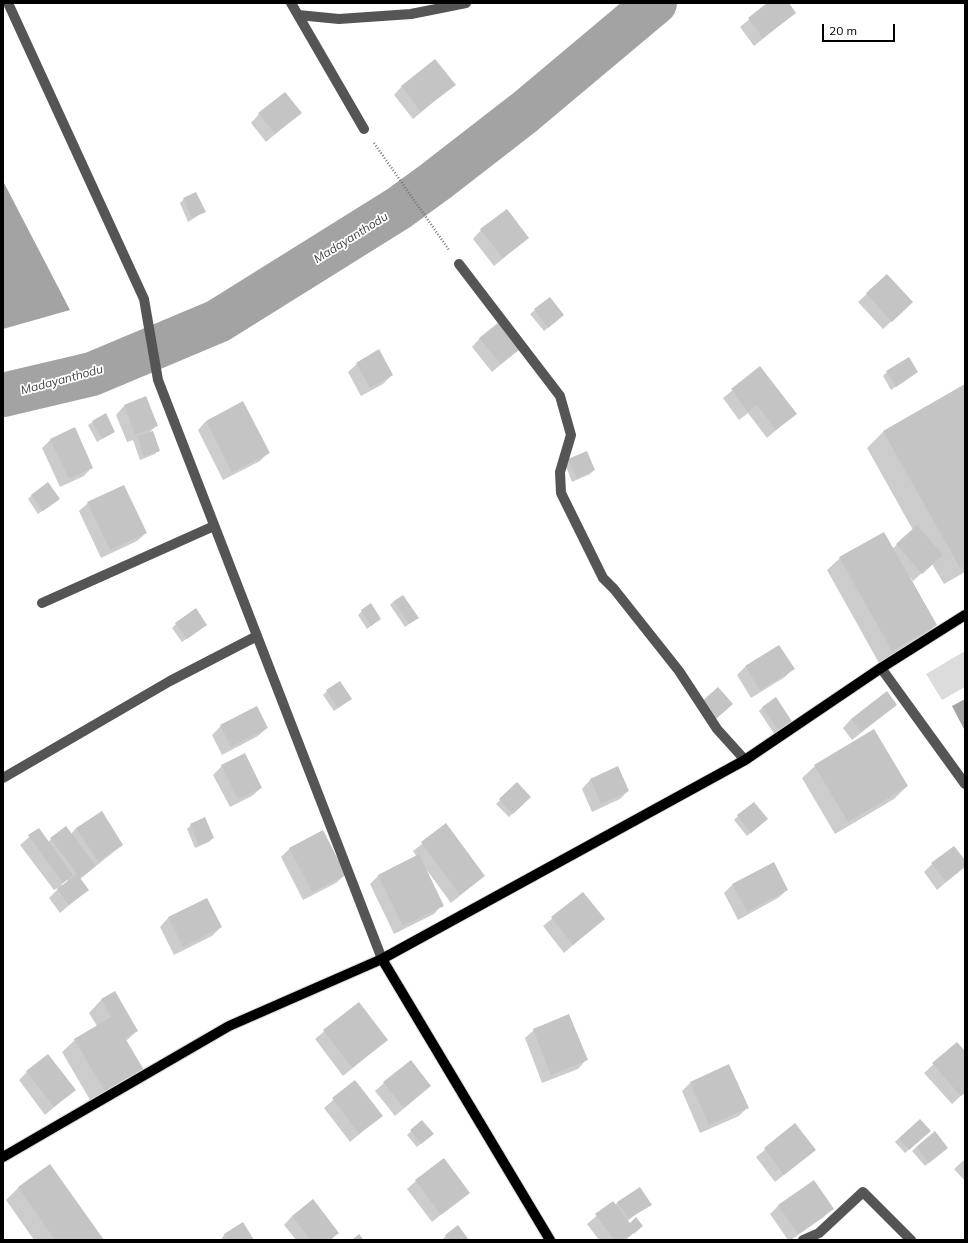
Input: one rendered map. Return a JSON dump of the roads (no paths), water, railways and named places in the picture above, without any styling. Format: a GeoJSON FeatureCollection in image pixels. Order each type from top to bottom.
{"type":"FeatureCollection","features":[{"type":"Feature","properties":{"kind":"main road"},"geometry":{"type":"LineString","coordinates":[[3,1157],[229,1026],[382,959],[745,760],[881,668],[965,615]]}},
{"type":"Feature","properties":{"kind":"main road"},"geometry":{"type":"LineString","coordinates":[[382,959],[550,1240]]}},
{"type":"Feature","properties":{"kind":"street"},"geometry":{"type":"LineString","coordinates":[[8,3],[144,299],[158,380],[382,959]]}},
{"type":"Feature","properties":{"kind":"street"},"geometry":{"type":"LineString","coordinates":[[291,3],[364,128]]}},
{"type":"Feature","properties":{"kind":"street"},"geometry":{"type":"LineString","coordinates":[[298,15],[339,19],[411,14],[466,3]]}},
{"type":"Feature","properties":{"kind":"street"},"geometry":{"type":"LineString","coordinates":[[459,264],[560,396],[571,435],[560,472],[561,492],[603,578],[614,589],[679,671],[717,729],[745,760]]}},
{"type":"Feature","properties":{"kind":"street"},"geometry":{"type":"LineString","coordinates":[[42,603],[214,526]]}},
{"type":"Feature","properties":{"kind":"street"},"geometry":{"type":"LineString","coordinates":[[3,778],[170,681],[257,636]]}},
{"type":"Feature","properties":{"kind":"street"},"geometry":{"type":"LineString","coordinates":[[881,668],[965,784]]}},
{"type":"Feature","properties":{"kind":"street"},"geometry":{"type":"LineString","coordinates":[[803,1240],[819,1233],[863,1192],[911,1240]]}},
{"type":"Feature","properties":{"kind":"waterway","name":"Madayanthodu"},"geometry":{"type":"LineString","coordinates":[[3,395],[92,374],[218,321],[399,208],[525,112],[655,3]]}}]}
